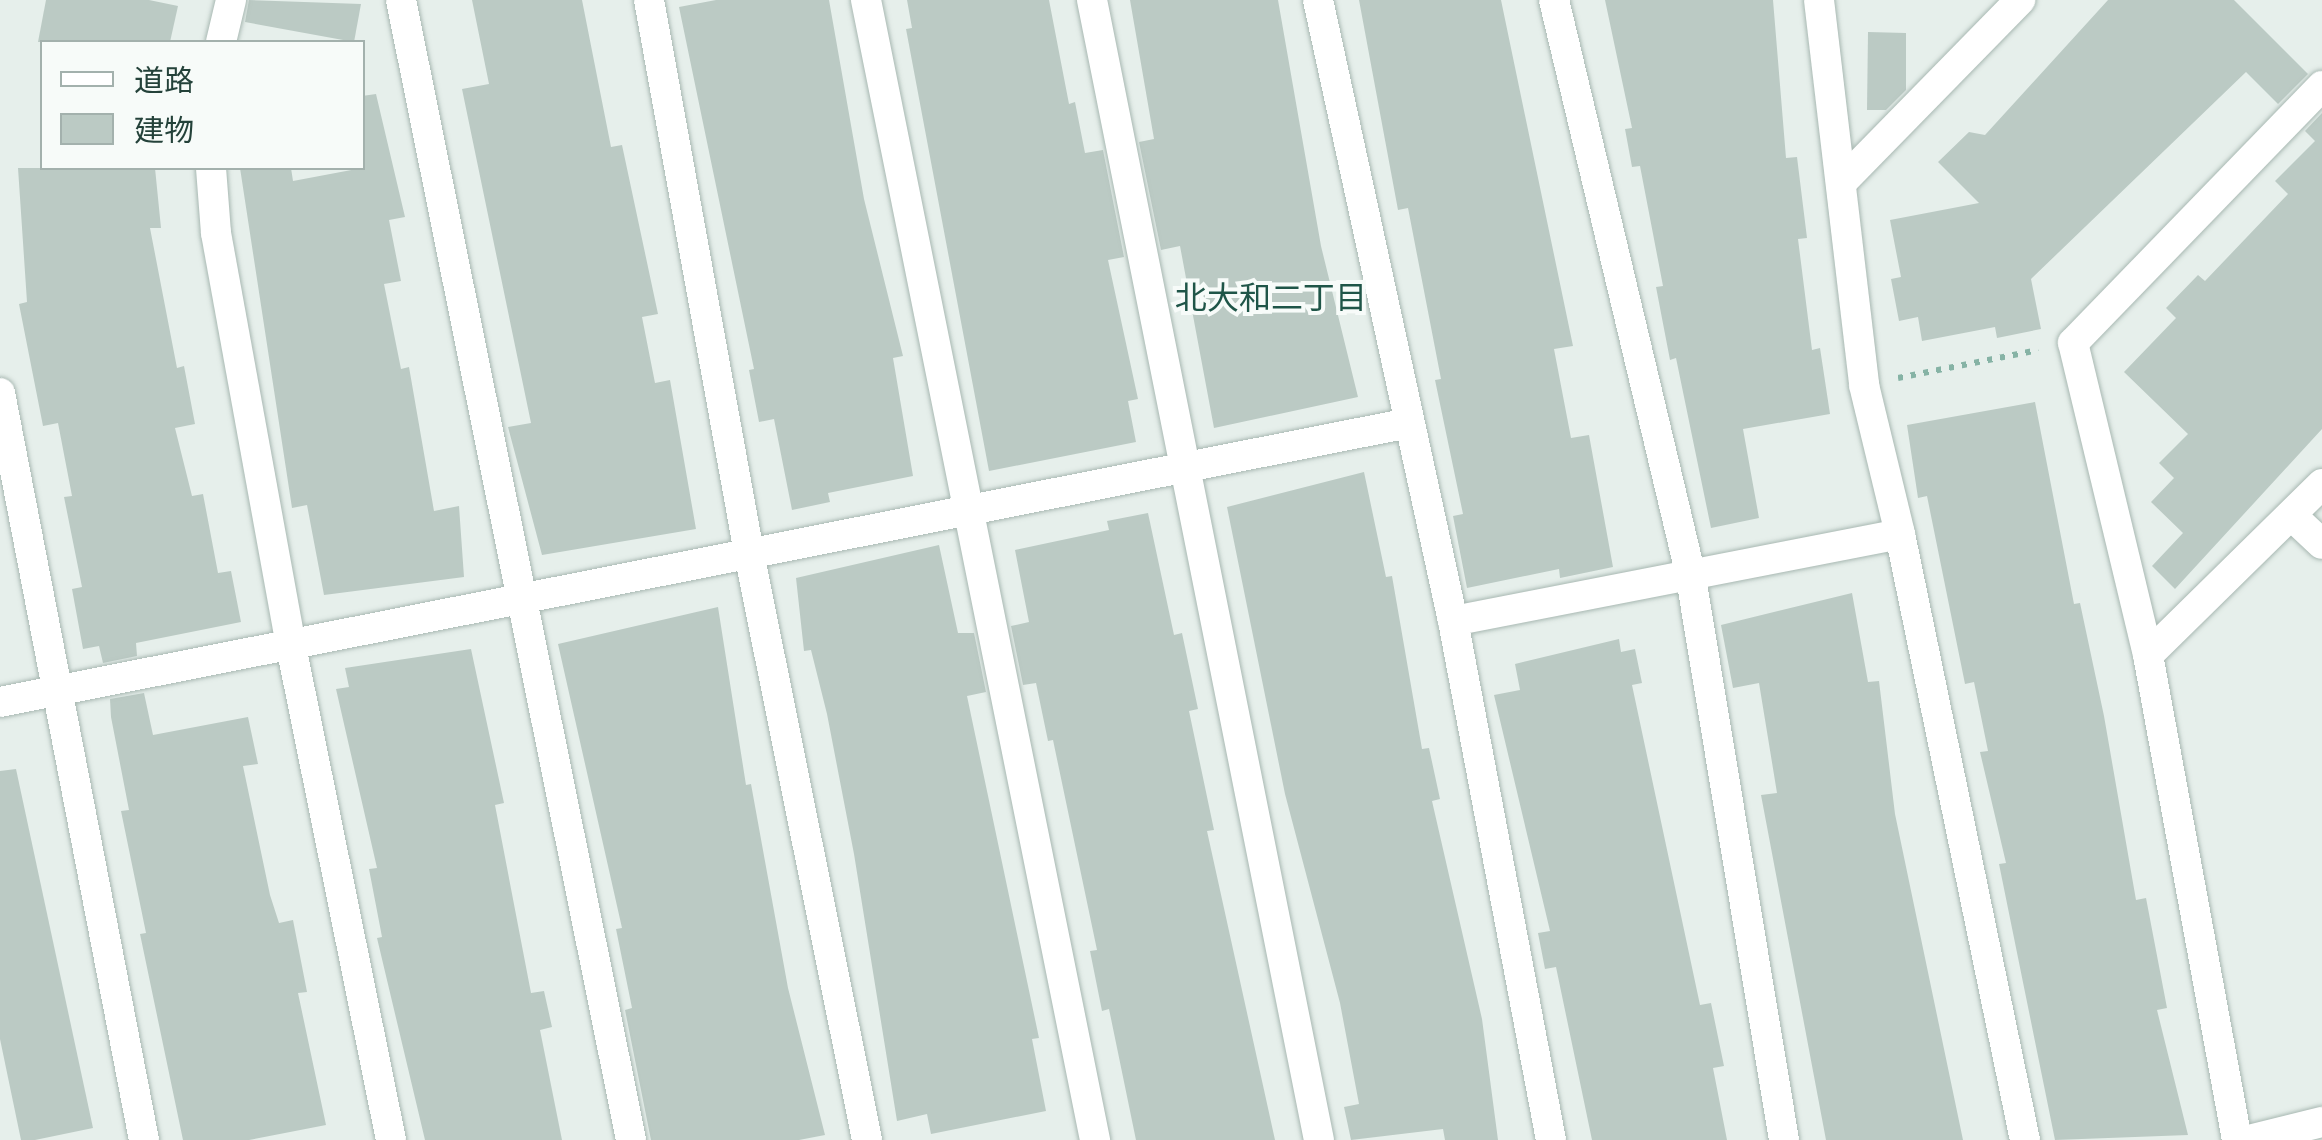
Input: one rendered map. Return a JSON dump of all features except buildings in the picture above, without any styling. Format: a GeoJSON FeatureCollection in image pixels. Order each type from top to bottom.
{"type":"FeatureCollection","features":[{"type":"Feature","properties":{"kind":"street"},"geometry":{"type":"LineString","coordinates":[[221,40],[231,0]]}},
{"type":"Feature","properties":{"kind":"street"},"geometry":{"type":"LineString","coordinates":[[401,0],[517,598],[631,1140]]}},
{"type":"Feature","properties":{"kind":"street"},"geometry":{"type":"LineString","coordinates":[[649,0],[749,553],[868,1140]]}},
{"type":"Feature","properties":{"kind":"street"},"geometry":{"type":"LineString","coordinates":[[866,0],[1095,1140]]}},
{"type":"Feature","properties":{"kind":"street"},"geometry":{"type":"LineString","coordinates":[[1092,0],[1319,1140]]}},
{"type":"Feature","properties":{"kind":"street"},"geometry":{"type":"LineString","coordinates":[[1318,0],[1453,621],[1551,1140]]}},
{"type":"Feature","properties":{"kind":"street"},"geometry":{"type":"LineString","coordinates":[[1554,0],[1690,572],[1784,1140]]}},
{"type":"Feature","properties":{"kind":"street"},"geometry":{"type":"LineString","coordinates":[[1819,0],[1864,385],[1900,534],[2025,1140]]}},
{"type":"Feature","properties":{"kind":"street"},"geometry":{"type":"LineString","coordinates":[[1842,182],[2020,0]]}},
{"type":"Feature","properties":{"kind":"street"},"geometry":{"type":"LineString","coordinates":[[2237,1140],[2148,655],[2073,343],[2322,86]]}},
{"type":"Feature","properties":{"kind":"street"},"geometry":{"type":"LineString","coordinates":[[211,170],[216,233],[290,641],[392,1140]]}},
{"type":"Feature","properties":{"kind":"street"},"geometry":{"type":"LineString","coordinates":[[0,393],[144,1140]]}},
{"type":"Feature","properties":{"kind":"street"},"geometry":{"type":"LineString","coordinates":[[0,702],[290,641],[1409,422]]}},
{"type":"Feature","properties":{"kind":"street"},"geometry":{"type":"LineString","coordinates":[[2148,655],[2322,484]]}},
{"type":"Feature","properties":{"kind":"street"},"geometry":{"type":"LineString","coordinates":[[2291,515],[2322,544]]}},
{"type":"Feature","properties":{"kind":"street"},"geometry":{"type":"LineString","coordinates":[[1453,621],[1900,534]]}},
{"type":"Feature","properties":{"kind":"street"},"geometry":{"type":"LineString","coordinates":[[2250,1140],[2322,1122]]}},
{"type":"Feature","properties":{"kind":"path"},"geometry":{"type":"LineString","coordinates":[[1864,385],[2073,343]]}},
{"type":"Feature","properties":{"kind":"district","name":"北大和二丁目"},"geometry":{"type":"Point","coordinates":[1271,299]}}]}
